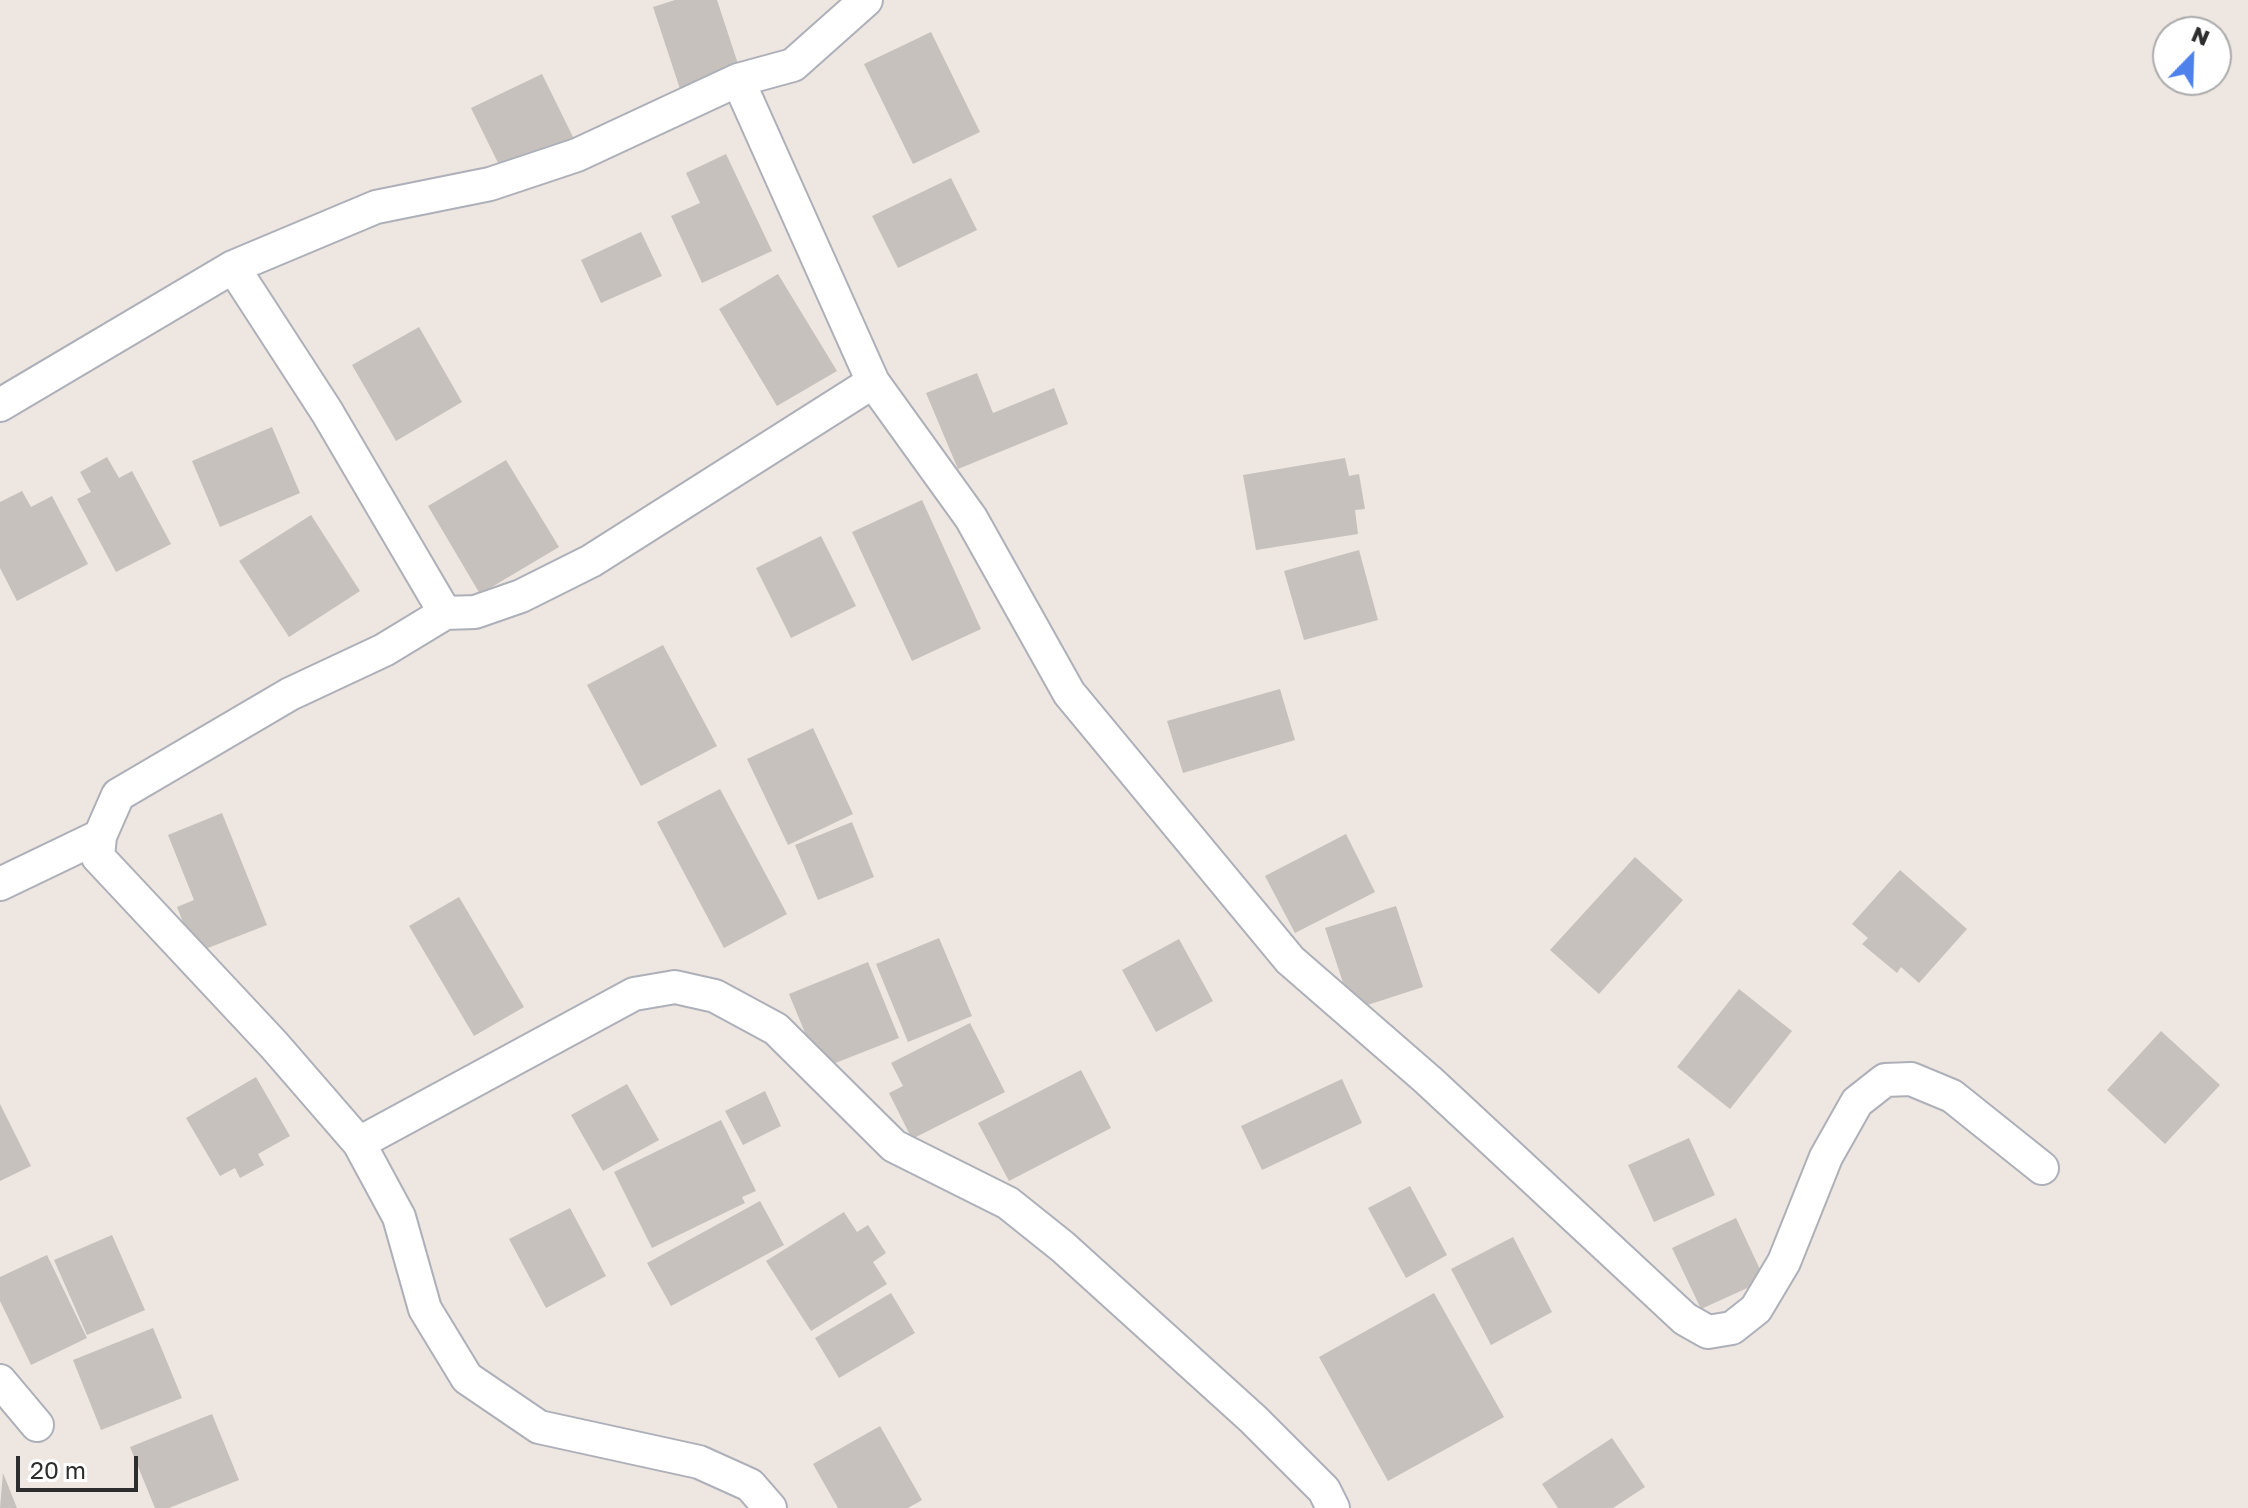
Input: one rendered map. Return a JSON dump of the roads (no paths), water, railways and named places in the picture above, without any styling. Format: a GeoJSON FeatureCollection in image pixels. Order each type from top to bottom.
{"type":"FeatureCollection","features":[{"type":"Feature","properties":{"kind":"street"},"geometry":{"type":"LineString","coordinates":[[0,405],[233,267],[376,207],[490,184],[577,155],[738,80],[793,65],[866,0]]}},
{"type":"Feature","properties":{"kind":"street"},"geometry":{"type":"LineString","coordinates":[[738,80],[873,382],[971,518],[1069,693],[1290,960],[1428,1080],[1685,1319],[1708,1332],[1732,1328],[1756,1309],[1784,1262],[1834,1143],[1857,1102],[1885,1080],[1911,1079],[1952,1096],[2042,1168]]}},
{"type":"Feature","properties":{"kind":"street"},"geometry":{"type":"LineString","coordinates":[[233,267],[327,412],[445,613]]}},
{"type":"Feature","properties":{"kind":"street"},"geometry":{"type":"LineString","coordinates":[[770,1508],[750,1485],[699,1462],[539,1427],[467,1378],[425,1309],[399,1217],[359,1143],[274,1045],[98,857],[100,836],[118,795],[135,782],[290,694],[384,650],[445,613],[475,612],[498,604],[591,561],[873,382]]}},
{"type":"Feature","properties":{"kind":"street"},"geometry":{"type":"LineString","coordinates":[[0,884],[100,836]]}},
{"type":"Feature","properties":{"kind":"street"},"geometry":{"type":"LineString","coordinates":[[359,1143],[634,994],[675,987],[715,996],[776,1029],[894,1146],[1008,1203],[1063,1247],[1253,1419],[1324,1490],[1333,1508]]}},
{"type":"Feature","properties":{"kind":"street"},"geometry":{"type":"LineString","coordinates":[[0,1381],[37,1425]]}}]}
